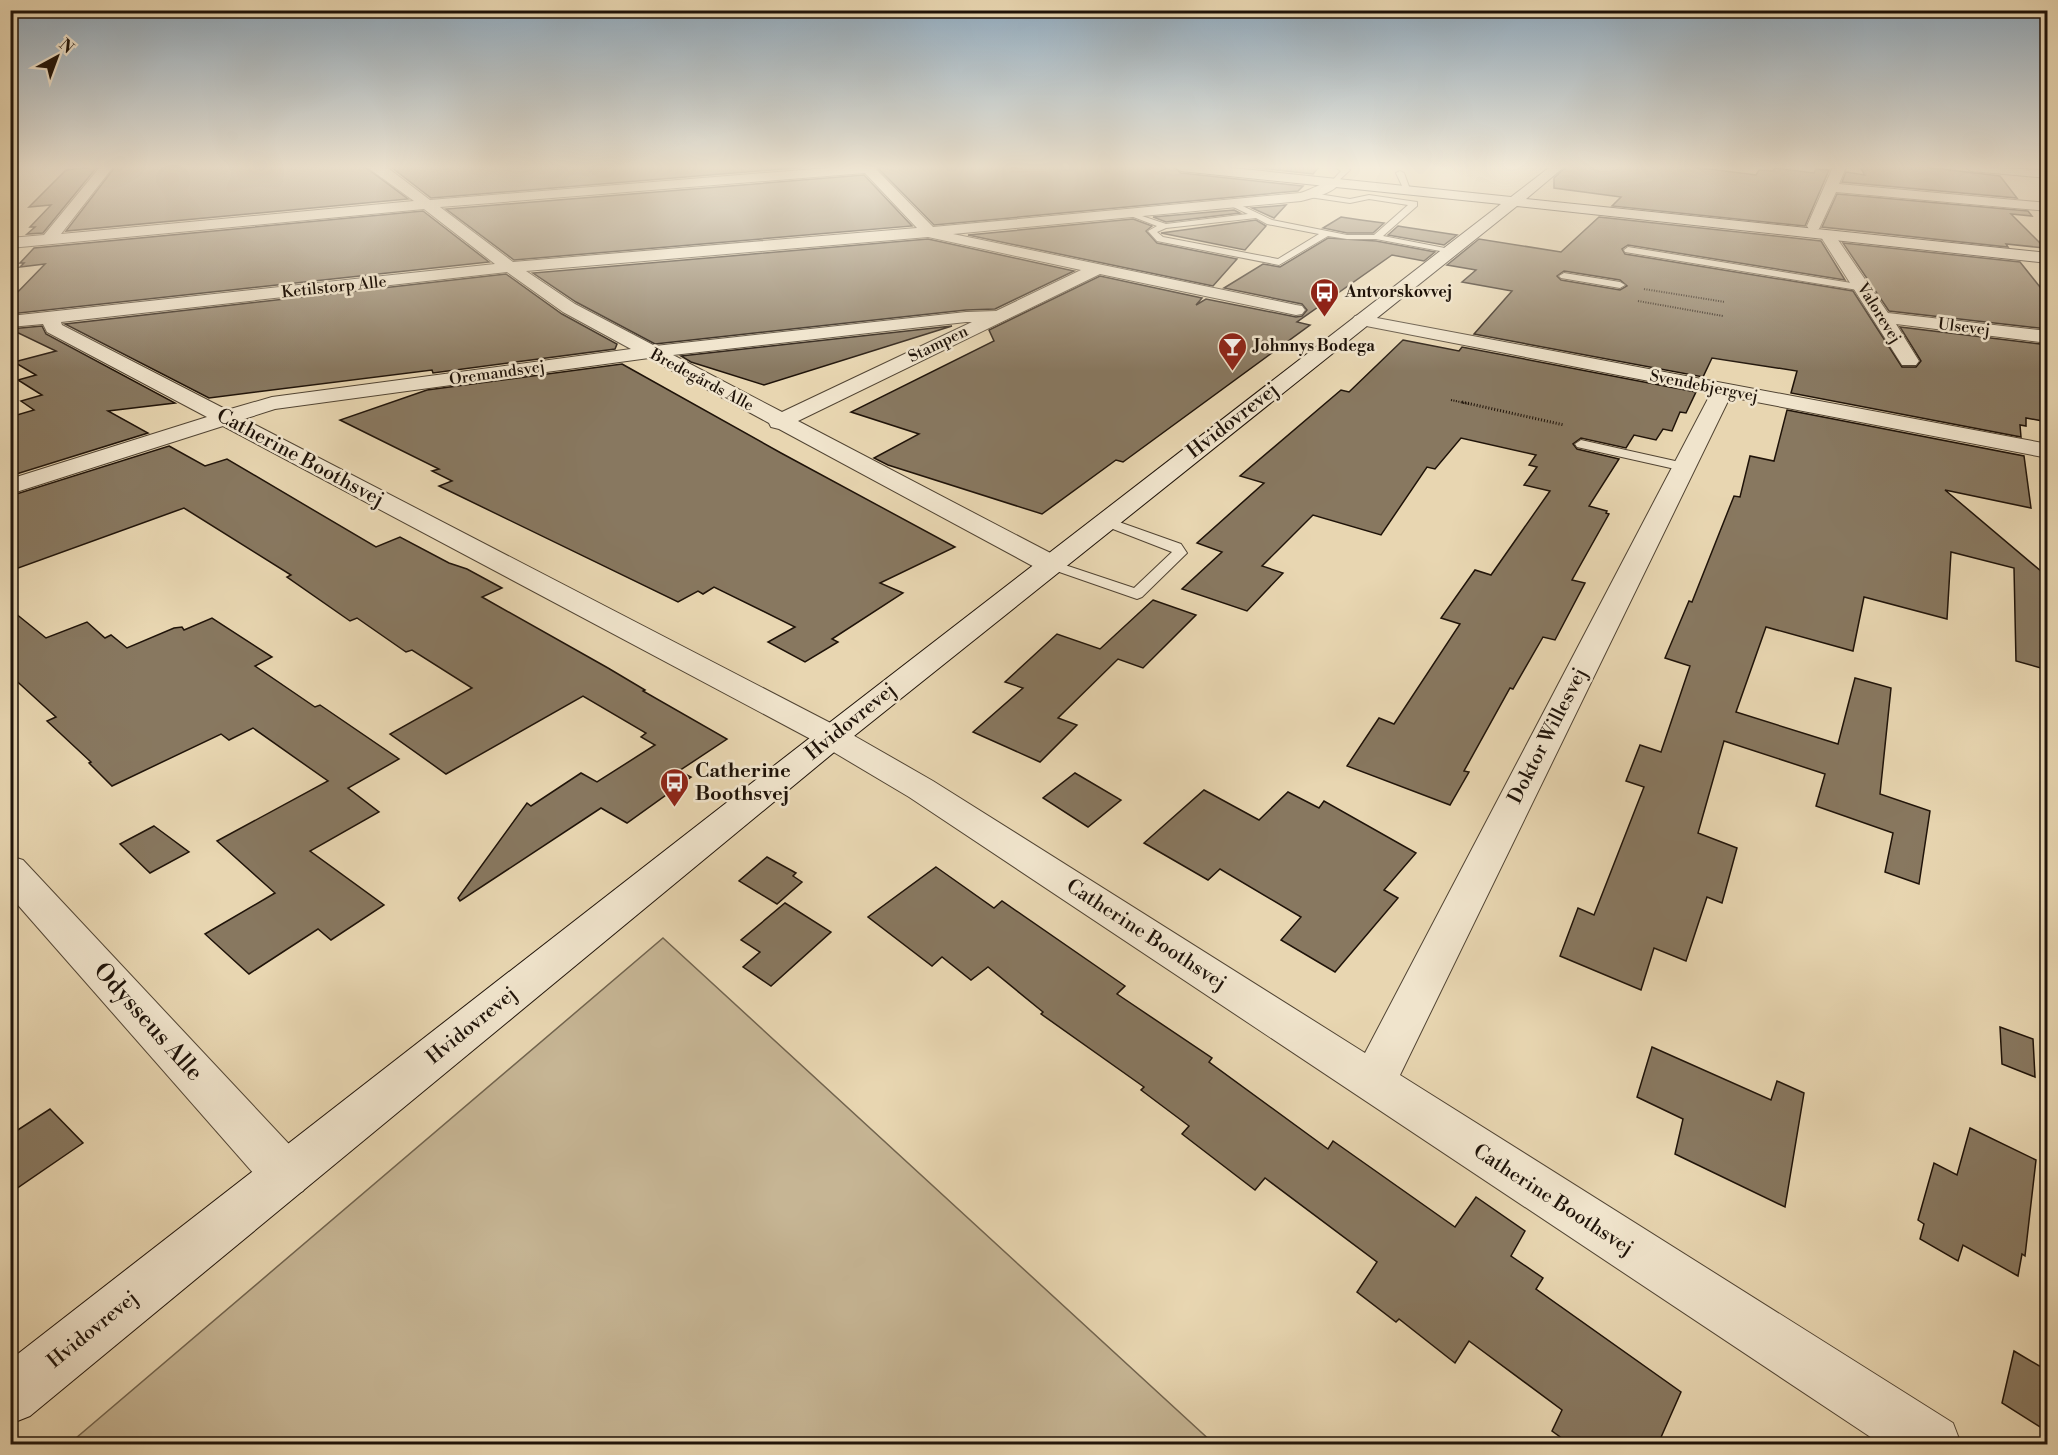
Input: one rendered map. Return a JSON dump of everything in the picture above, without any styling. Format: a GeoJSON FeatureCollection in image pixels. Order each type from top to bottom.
{"type":"FeatureCollection","features":[{"type":"Feature","properties":{"kind":"street"},"geometry":{"type":"LineString","coordinates":[[48,240],[52,235]]}},
{"type":"Feature","properties":{"kind":"street"},"geometry":{"type":"LineString","coordinates":[[10,243],[102,235]]}},
{"type":"Feature","properties":{"kind":"street","name":"Bredegårds Alle"},"geometry":{"type":"LineString","coordinates":[[468,235],[569,308],[779,422],[1050,564]]}},
{"type":"Feature","properties":{"kind":"street","name":"Ketilstorp Alle"},"geometry":{"type":"LineString","coordinates":[[10,322],[510,267],[894,235]]}},
{"type":"Feature","properties":{"kind":"street"},"geometry":{"type":"LineString","coordinates":[[942,235],[1296,310]]}},
{"type":"Feature","properties":{"kind":"street","name":"Hvidovrevej"},"geometry":{"type":"LineString","coordinates":[[10,1396],[832,737],[1471,235]]}},
{"type":"Feature","properties":{"kind":"street"},"geometry":{"type":"LineString","coordinates":[[1811,235],[2048,258]]}},
{"type":"Feature","properties":{"kind":"street","name":"Valorevej"},"geometry":{"type":"LineString","coordinates":[[1829,237],[1909,361]]}},
{"type":"Feature","properties":{"kind":"street","name":"Stampen"},"geometry":{"type":"LineString","coordinates":[[779,422],[995,316],[1097,269]]}},
{"type":"Feature","properties":{"kind":"street","name":"Oremandsvej"},"geometry":{"type":"LineString","coordinates":[[10,487],[272,403],[651,352],[966,317],[995,316]]}},
{"type":"Feature","properties":{"kind":"street","name":"Ulsevej"},"geometry":{"type":"LineString","coordinates":[[1880,317],[2048,337]]}},
{"type":"Feature","properties":{"kind":"street","name":"Catherine Boothsvej"},"geometry":{"type":"LineString","coordinates":[[50,318],[54,328],[832,737],[921,789],[1932,1444]]}},
{"type":"Feature","properties":{"kind":"street","name":"Svendebjergvej"},"geometry":{"type":"LineString","coordinates":[[1361,320],[2048,451]]}},
{"type":"Feature","properties":{"kind":"street","name":"Doktor Willesvej"},"geometry":{"type":"LineString","coordinates":[[1373,1082],[1724,389]]}},
{"type":"Feature","properties":{"kind":"street","name":"Odysseus Alle"},"geometry":{"type":"LineString","coordinates":[[10,870],[286,1175]]}},
{"type":"Feature","properties":{"kind":"lane"},"geometry":{"type":"LineString","coordinates":[[1156,235],[1160,239],[1280,262],[1324,235]]}},
{"type":"Feature","properties":{"kind":"lane"},"geometry":{"type":"LineString","coordinates":[[1343,235],[1376,237],[1451,250]]}},
{"type":"Feature","properties":{"kind":"lane"},"geometry":{"type":"LineString","coordinates":[[1628,250],[1864,288]]}},
{"type":"Feature","properties":{"kind":"lane"},"geometry":{"type":"LineString","coordinates":[[1564,276],[1620,285]]}},
{"type":"Feature","properties":{"kind":"lane"},"geometry":{"type":"LineString","coordinates":[[1581,444],[1684,467]]}},
{"type":"Feature","properties":{"kind":"lane"},"geometry":{"type":"LineString","coordinates":[[1050,564],[1137,594],[1180,553],[1176,547],[1105,521]]}},
{"type":"Feature","properties":{"kind":"path"},"geometry":{"type":"LineString","coordinates":[[1620,285],[1725,302]]}},
{"type":"Feature","properties":{"kind":"shaded area"},"geometry":{"type":"Polygon","coordinates":[[[663,938],[1214,1444],[69,1444],[663,938]]]}},
{"type":"Feature","properties":{"kind":"building"},"geometry":{"type":"Polygon","coordinates":[[[172,235],[454,235],[489,262],[10,314],[10,300],[45,264],[20,267],[24,263],[20,263],[34,248],[172,235]]]}},
{"type":"Feature","properties":{"kind":"building"},"geometry":{"type":"Polygon","coordinates":[[[481,235],[808,235],[514,260],[481,235]]]}},
{"type":"Feature","properties":{"kind":"building"},"geometry":{"type":"Polygon","coordinates":[[[968,235],[1150,235],[1157,243],[1237,259],[1213,286],[968,235]]]}},
{"type":"Feature","properties":{"kind":"building"},"geometry":{"type":"Polygon","coordinates":[[[1170,235],[1258,235],[1245,250],[1170,235]]]}},
{"type":"Feature","properties":{"kind":"building"},"geometry":{"type":"Polygon","coordinates":[[[1388,235],[1456,235],[1457,235],[1444,245],[1388,235]]]}},
{"type":"Feature","properties":{"kind":"building"},"geometry":{"type":"Polygon","coordinates":[[[1580,235],[1765,235],[1821,241],[1845,280],[1628,245],[1622,249],[1625,254],[1853,291],[1902,367],[1916,367],[1921,361],[1900,327],[2048,345],[2048,422],[2026,418],[2026,426],[2020,425],[2021,437],[1791,393],[1797,371],[1712,358],[1703,377],[1474,334],[1512,291],[1462,282],[1476,270],[1447,265],[1479,239],[1561,252],[1580,235]],[[1564,271],[1557,276],[1561,280],[1620,290],[1627,286],[1620,280],[1564,271]]]}},
{"type":"Feature","properties":{"kind":"building"},"geometry":{"type":"Polygon","coordinates":[[[1895,235],[2032,235],[2045,248],[2006,244],[2008,247],[1895,235]]]}},
{"type":"Feature","properties":{"kind":"building"},"geometry":{"type":"Polygon","coordinates":[[[1328,238],[1376,241],[1435,252],[1424,261],[1392,255],[1297,322],[1310,325],[1123,462],[1116,460],[1042,514],[888,465],[874,458],[919,434],[851,412],[994,341],[989,330],[1100,276],[1202,298],[1196,305],[1206,299],[1296,317],[1302,316],[1307,310],[1302,304],[1224,288],[1263,264],[1280,267],[1328,238]]]}},
{"type":"Feature","properties":{"kind":"building"},"geometry":{"type":"Polygon","coordinates":[[[928,239],[1074,271],[995,309],[966,310],[655,344],[576,302],[533,273],[928,239]]]}},
{"type":"Feature","properties":{"kind":"building"},"geometry":{"type":"Polygon","coordinates":[[[1843,243],[2020,262],[2048,297],[2048,329],[1889,311],[1843,243]]]}},
{"type":"Feature","properties":{"kind":"building"},"geometry":{"type":"Polygon","coordinates":[[[506,274],[562,314],[617,344],[615,349],[433,373],[432,370],[209,398],[65,324],[506,274]]]}},
{"type":"Feature","properties":{"kind":"building"},"geometry":{"type":"Polygon","coordinates":[[[42,326],[46,334],[175,403],[108,411],[148,433],[10,476],[10,417],[34,410],[21,401],[42,395],[18,380],[36,375],[14,362],[56,351],[10,329],[42,326]]]}},
{"type":"Feature","properties":{"kind":"building"},"geometry":{"type":"Polygon","coordinates":[[[952,326],[764,385],[691,362],[681,356],[952,326]]]}},
{"type":"Feature","properties":{"kind":"building"},"geometry":{"type":"Polygon","coordinates":[[[1403,340],[1459,351],[1462,347],[1696,392],[1686,413],[1680,412],[1672,431],[1663,429],[1656,440],[1634,435],[1626,448],[1581,438],[1573,444],[1577,449],[1619,459],[1589,506],[1607,511],[1606,513],[1609,514],[1572,580],[1585,583],[1555,640],[1543,637],[1513,689],[1510,688],[1464,771],[1469,772],[1450,805],[1347,766],[1379,718],[1394,724],[1460,624],[1441,618],[1475,570],[1491,575],[1550,491],[1524,485],[1537,467],[1529,465],[1536,455],[1461,438],[1435,469],[1427,467],[1381,535],[1313,515],[1262,566],[1283,573],[1247,611],[1182,589],[1222,552],[1197,543],[1264,483],[1240,476],[1341,390],[1349,392],[1403,340]]]}},
{"type":"Feature","properties":{"kind":"building"},"geometry":{"type":"Polygon","coordinates":[[[622,364],[955,547],[880,583],[903,593],[832,639],[838,642],[805,662],[768,642],[795,627],[714,587],[703,594],[698,591],[678,602],[439,486],[452,481],[432,471],[439,469],[340,420],[427,390],[622,364]]]}},
{"type":"Feature","properties":{"kind":"building"},"geometry":{"type":"Polygon","coordinates":[[[1787,410],[2024,456],[2031,508],[1945,490],[2048,577],[2048,670],[2016,661],[2014,568],[1951,552],[1947,619],[1864,597],[1853,651],[1766,627],[1736,712],[1838,744],[1855,678],[1891,688],[1880,794],[1930,811],[1919,884],[1885,872],[1893,833],[1816,806],[1825,774],[1724,741],[1698,833],[1737,848],[1722,903],[1707,897],[1686,961],[1654,948],[1641,990],[1560,956],[1578,908],[1594,915],[1644,787],[1626,781],[1640,745],[1661,752],[1690,666],[1665,658],[1689,601],[1692,602],[1734,496],[1740,497],[1750,456],[1774,461],[1787,410]]]}},
{"type":"Feature","properties":{"kind":"building"},"geometry":{"type":"Polygon","coordinates":[[[169,446],[205,466],[227,459],[376,547],[400,537],[449,563],[467,569],[502,588],[482,597],[727,739],[679,771],[691,777],[627,823],[601,808],[460,901],[458,898],[527,803],[531,806],[581,773],[597,782],[655,745],[641,737],[646,733],[583,696],[446,774],[390,734],[472,688],[412,650],[406,652],[357,618],[350,621],[287,577],[291,575],[184,508],[10,571],[10,496],[169,446]]]}},
{"type":"Feature","properties":{"kind":"building"},"geometry":{"type":"Polygon","coordinates":[[[1153,600],[1196,615],[1143,668],[1118,659],[1058,718],[1077,725],[1040,762],[973,732],[1023,688],[1005,682],[1057,634],[1100,649],[1153,600]]]}},
{"type":"Feature","properties":{"kind":"building"},"geometry":{"type":"Polygon","coordinates":[[[10,609],[46,638],[87,622],[105,638],[111,635],[127,648],[174,628],[182,627],[184,630],[212,618],[272,657],[255,666],[315,707],[320,705],[399,759],[348,788],[379,812],[310,851],[384,905],[331,940],[318,929],[249,974],[205,934],[275,893],[217,841],[328,781],[253,728],[229,740],[221,734],[112,786],[89,763],[91,762],[47,721],[56,717],[10,675],[10,609]]]}},
{"type":"Feature","properties":{"kind":"building"},"geometry":{"type":"Polygon","coordinates":[[[1075,773],[1121,800],[1088,827],[1043,798],[1075,773]]]}},
{"type":"Feature","properties":{"kind":"building"},"geometry":{"type":"Polygon","coordinates":[[[1204,790],[1259,820],[1288,792],[1319,808],[1324,801],[1416,853],[1384,890],[1398,898],[1335,972],[1281,940],[1301,917],[1220,869],[1208,880],[1144,843],[1204,790]]]}},
{"type":"Feature","properties":{"kind":"building"},"geometry":{"type":"Polygon","coordinates":[[[154,826],[189,852],[150,873],[120,844],[154,826]]]}},
{"type":"Feature","properties":{"kind":"building"},"geometry":{"type":"Polygon","coordinates":[[[767,857],[796,873],[793,876],[802,882],[777,904],[739,881],[767,857]]]}},
{"type":"Feature","properties":{"kind":"building"},"geometry":{"type":"Polygon","coordinates":[[[936,867],[994,908],[1002,901],[1125,986],[1117,994],[1212,1058],[1209,1062],[1328,1149],[1333,1141],[1455,1227],[1476,1197],[1525,1231],[1511,1256],[1543,1278],[1536,1289],[1681,1392],[1658,1444],[1570,1444],[1552,1431],[1562,1410],[1469,1341],[1455,1363],[1399,1319],[1396,1322],[1357,1292],[1377,1262],[1265,1178],[1255,1190],[1182,1134],[1189,1126],[1141,1090],[1144,1087],[1041,1014],[1043,1012],[988,967],[971,980],[942,957],[932,966],[868,917],[936,867]]]}},
{"type":"Feature","properties":{"kind":"building"},"geometry":{"type":"Polygon","coordinates":[[[785,903],[831,932],[771,986],[743,967],[760,952],[741,940],[785,903]]]}},
{"type":"Feature","properties":{"kind":"building"},"geometry":{"type":"Polygon","coordinates":[[[2000,1027],[2033,1039],[2035,1077],[2002,1064],[2000,1027]]]}},
{"type":"Feature","properties":{"kind":"building"},"geometry":{"type":"Polygon","coordinates":[[[1652,1047],[1771,1100],[1777,1081],[1804,1093],[1785,1207],[1675,1154],[1683,1119],[1637,1097],[1652,1047]]]}},
{"type":"Feature","properties":{"kind":"building"},"geometry":{"type":"Polygon","coordinates":[[[50,1109],[83,1143],[10,1193],[10,1135],[50,1109]]]}},
{"type":"Feature","properties":{"kind":"building"},"geometry":{"type":"Polygon","coordinates":[[[1970,1128],[2036,1160],[2025,1256],[2022,1254],[2018,1276],[1963,1245],[1958,1261],[1920,1239],[1924,1224],[1918,1220],[1934,1163],[1957,1175],[1970,1128]]]}},
{"type":"Feature","properties":{"kind":"building"},"geometry":{"type":"Polygon","coordinates":[[[2014,1351],[2048,1371],[2048,1432],[2002,1403],[2014,1351]]]}},
{"type":"Feature","properties":{"kind":"place","name":"Antvorskovvej"},"geometry":{"type":"Point","coordinates":[1324,318]}},
{"type":"Feature","properties":{"kind":"place","name":"Johnnys Bodega"},"geometry":{"type":"Point","coordinates":[1233,372]}},
{"type":"Feature","properties":{"kind":"place","name":"Catherine Boothsvej"},"geometry":{"type":"Point","coordinates":[674,808]}}]}
